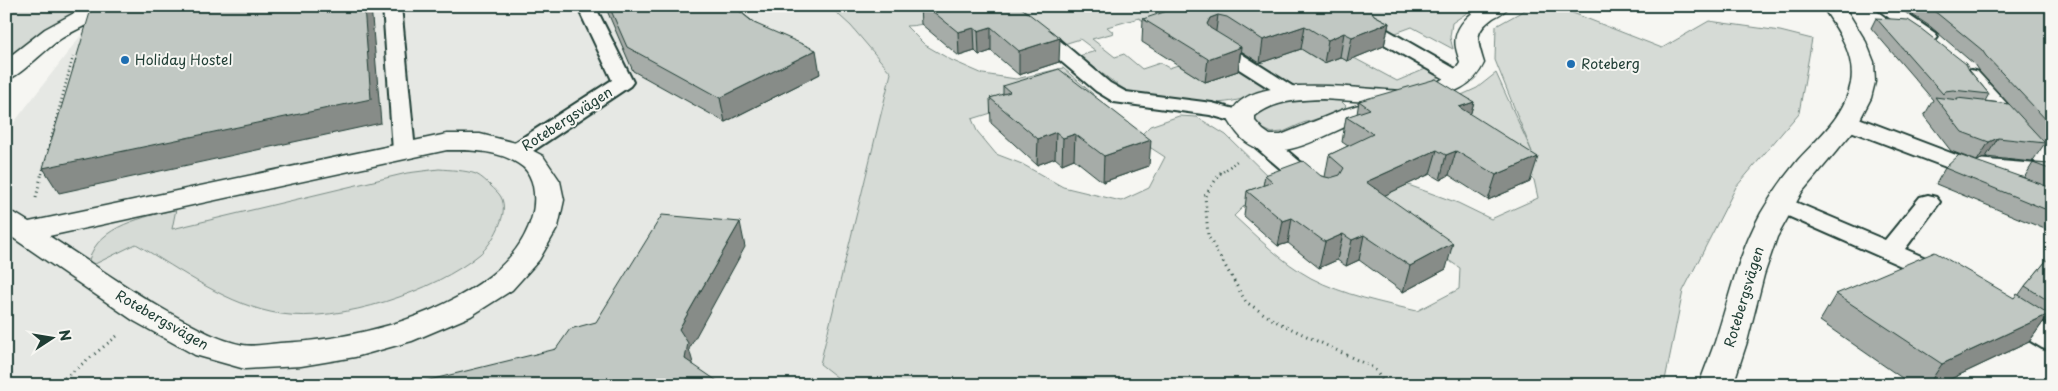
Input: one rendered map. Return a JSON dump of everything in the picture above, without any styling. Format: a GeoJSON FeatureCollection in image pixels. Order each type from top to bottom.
{"type":"FeatureCollection","features":[{"type":"Feature","properties":{"kind":"street"},"geometry":{"type":"LineString","coordinates":[[6,73],[21,58],[51,34],[79,17],[106,6]]}},
{"type":"Feature","properties":{"kind":"street"},"geometry":{"type":"LineString","coordinates":[[1415,98],[1290,92],[1256,102],[1244,111],[1242,118],[1250,133],[1262,140],[1271,143],[1291,140],[1362,111],[1415,98],[1450,85],[1468,72],[1472,63],[1466,38],[1469,27],[1479,17],[1498,6]]}},
{"type":"Feature","properties":{"kind":"street","name":"Rotebergsvägen"},"geometry":{"type":"LineString","coordinates":[[1716,385],[1731,342],[1746,282],[1762,238],[1780,204],[1798,178],[1848,122],[1858,103],[1863,80],[1861,60],[1845,23],[1833,6]]}},
{"type":"Feature","properties":{"kind":"street","name":"Rotebergsvägen"},"geometry":{"type":"LineString","coordinates":[[447,142],[480,142],[516,152],[534,162],[546,181],[550,200],[544,227],[528,253],[501,283],[460,308],[401,333],[355,346],[301,354],[245,357],[206,348],[145,313],[14,225],[447,142]]}},
{"type":"Feature","properties":{"kind":"lane"},"geometry":{"type":"LineString","coordinates":[[392,6],[404,151]]}},
{"type":"Feature","properties":{"kind":"lane","name":"Rotebergsvägen"},"geometry":{"type":"LineString","coordinates":[[516,152],[623,82],[586,6]]}},
{"type":"Feature","properties":{"kind":"lane"},"geometry":{"type":"LineString","coordinates":[[1882,6],[1923,33],[1960,64],[2052,167]]}},
{"type":"Feature","properties":{"kind":"lane"},"geometry":{"type":"LineString","coordinates":[[1377,32],[1459,79]]}},
{"type":"Feature","properties":{"kind":"lane"},"geometry":{"type":"LineString","coordinates":[[1044,37],[1103,87],[1121,98],[1212,109],[1242,118]]}},
{"type":"Feature","properties":{"kind":"lane"},"geometry":{"type":"LineString","coordinates":[[1216,46],[1290,92]]}},
{"type":"Feature","properties":{"kind":"lane"},"geometry":{"type":"LineString","coordinates":[[1098,111],[1121,98]]}},
{"type":"Feature","properties":{"kind":"lane"},"geometry":{"type":"LineString","coordinates":[[1976,112],[2005,114]]}},
{"type":"Feature","properties":{"kind":"lane"},"geometry":{"type":"LineString","coordinates":[[1848,122],[2034,192]]}},
{"type":"Feature","properties":{"kind":"lane"},"geometry":{"type":"LineString","coordinates":[[1262,140],[1325,194]]}},
{"type":"Feature","properties":{"kind":"lane"},"geometry":{"type":"LineString","coordinates":[[1956,163],[2052,172]]}},
{"type":"Feature","properties":{"kind":"lane"},"geometry":{"type":"LineString","coordinates":[[1889,252],[1928,202]]}},
{"type":"Feature","properties":{"kind":"lane"},"geometry":{"type":"LineString","coordinates":[[1780,204],[1962,285]]}},
{"type":"Feature","properties":{"kind":"lane"},"geometry":{"type":"LineString","coordinates":[[1986,300],[2052,341]]}},
{"type":"Feature","properties":{"kind":"path"},"geometry":{"type":"LineString","coordinates":[[14,225],[34,206],[74,52]]}},
{"type":"Feature","properties":{"kind":"path"},"geometry":{"type":"LineString","coordinates":[[1262,140],[1220,173],[1205,196],[1208,236],[1246,302],[1275,321],[1374,368],[1385,385]]}},
{"type":"Feature","properties":{"kind":"path"},"geometry":{"type":"LineString","coordinates":[[56,385],[145,313]]}},
{"type":"Feature","properties":{"kind":"shaded area"},"geometry":{"type":"Polygon","coordinates":[[[11,6],[96,6],[6,61],[6,9],[11,6]]]}},
{"type":"Feature","properties":{"kind":"shaded area"},"geometry":{"type":"Polygon","coordinates":[[[143,6],[829,6],[851,26],[891,72],[820,364],[847,385],[6,385],[6,133],[95,17],[143,6]]]}},
{"type":"Feature","properties":{"kind":"shaded area"},"geometry":{"type":"Polygon","coordinates":[[[829,6],[965,6],[944,17],[914,26],[906,26],[925,45],[951,60],[983,74],[1016,79],[1063,68],[1093,94],[1089,106],[1046,96],[972,119],[977,131],[996,154],[1022,164],[1063,187],[1121,201],[1149,188],[1165,157],[1137,139],[1150,126],[1179,116],[1197,117],[1226,135],[1275,183],[1249,201],[1234,216],[1261,241],[1300,272],[1323,284],[1363,298],[1417,311],[1459,289],[1460,268],[1414,237],[1380,209],[1385,193],[1400,182],[1458,203],[1491,219],[1538,198],[1534,180],[1468,134],[1444,103],[1477,88],[1496,73],[1532,152],[1495,60],[1496,26],[1532,6],[1555,6],[1662,48],[1709,21],[1780,31],[1812,39],[1799,113],[1736,187],[1683,291],[1664,385],[847,385],[820,364],[891,73],[851,26],[829,6]]]}},
{"type":"Feature","properties":{"kind":"shaded area"},"geometry":{"type":"Polygon","coordinates":[[[966,6],[1477,6],[1452,23],[1450,37],[1453,49],[1412,27],[1393,34],[1298,47],[1323,63],[1340,57],[1347,61],[1354,58],[1397,81],[1428,68],[1441,76],[1410,91],[1394,94],[1293,85],[1232,48],[1163,35],[1139,18],[1107,27],[1114,33],[1092,39],[1115,57],[1124,54],[1142,69],[1160,63],[1169,68],[1178,65],[1205,82],[1242,69],[1265,87],[1249,97],[1214,103],[1183,101],[1133,93],[1114,82],[1079,56],[1096,51],[1080,39],[1064,44],[1029,21],[966,6]]]}},
{"type":"Feature","properties":{"kind":"shaded area"},"geometry":{"type":"Polygon","coordinates":[[[1329,98],[1340,100],[1346,106],[1340,112],[1303,123],[1283,132],[1272,133],[1253,124],[1253,118],[1261,111],[1279,103],[1299,99],[1329,98]]]}},
{"type":"Feature","properties":{"kind":"shaded area"},"geometry":{"type":"Polygon","coordinates":[[[439,169],[476,174],[499,194],[503,204],[503,211],[498,228],[485,249],[461,268],[438,281],[385,302],[331,314],[305,316],[281,314],[261,310],[224,295],[188,276],[136,244],[93,265],[89,260],[94,248],[102,238],[125,224],[151,215],[176,209],[172,229],[407,173],[439,169]]]}},
{"type":"Feature","properties":{"kind":"building"},"geometry":{"type":"Polygon","coordinates":[[[92,6],[364,6],[371,99],[43,168],[92,6]]]}},
{"type":"Feature","properties":{"kind":"building"},"geometry":{"type":"Polygon","coordinates":[[[609,6],[733,6],[754,23],[816,50],[720,98],[627,47],[609,6]]]}},
{"type":"Feature","properties":{"kind":"building"},"geometry":{"type":"Polygon","coordinates":[[[926,6],[1019,6],[1060,38],[1019,51],[991,27],[978,31],[974,28],[958,32],[926,6]]]}},
{"type":"Feature","properties":{"kind":"building"},"geometry":{"type":"Polygon","coordinates":[[[1182,6],[1189,11],[1202,6],[1230,6],[1234,9],[1244,6],[1367,6],[1374,15],[1389,23],[1352,37],[1344,33],[1328,40],[1305,26],[1263,40],[1227,17],[1218,15],[1210,18],[1207,24],[1210,28],[1241,47],[1208,59],[1143,19],[1182,6]]]}},
{"type":"Feature","properties":{"kind":"building"},"geometry":{"type":"Polygon","coordinates":[[[1926,6],[2052,6],[2052,126],[1982,50],[1926,6]]]}},
{"type":"Feature","properties":{"kind":"building"},"geometry":{"type":"Polygon","coordinates":[[[1876,18],[1908,20],[1920,28],[1966,64],[1989,94],[1953,90],[1945,91],[1943,94],[1876,18]]]}},
{"type":"Feature","properties":{"kind":"building"},"geometry":{"type":"Polygon","coordinates":[[[1059,69],[1151,140],[1104,156],[1075,134],[1063,138],[1056,132],[1038,139],[990,98],[1010,92],[1003,86],[1059,69]]]}},
{"type":"Feature","properties":{"kind":"building"},"geometry":{"type":"Polygon","coordinates":[[[1436,79],[1474,102],[1459,107],[1538,157],[1496,175],[1456,151],[1446,155],[1437,150],[1366,182],[1453,243],[1410,266],[1364,235],[1352,240],[1343,234],[1325,242],[1292,218],[1283,221],[1247,191],[1273,182],[1265,175],[1303,161],[1321,176],[1330,178],[1340,175],[1344,168],[1329,155],[1373,134],[1346,117],[1370,109],[1359,101],[1436,79]]]}},
{"type":"Feature","properties":{"kind":"building"},"geometry":{"type":"Polygon","coordinates":[[[1935,97],[2009,104],[2045,143],[1998,138],[1989,142],[1962,132],[1935,97]]]}},
{"type":"Feature","properties":{"kind":"building"},"geometry":{"type":"Polygon","coordinates":[[[1959,155],[2052,188],[2052,212],[1945,168],[1959,155]]]}},
{"type":"Feature","properties":{"kind":"building"},"geometry":{"type":"Polygon","coordinates":[[[2033,163],[2052,164],[2052,170],[2033,163]]]}},
{"type":"Feature","properties":{"kind":"building"},"geometry":{"type":"Polygon","coordinates":[[[662,215],[740,222],[679,329],[688,343],[685,359],[723,385],[409,385],[556,349],[570,329],[596,322],[662,215]]]}},
{"type":"Feature","properties":{"kind":"building"},"geometry":{"type":"Polygon","coordinates":[[[1935,252],[2014,298],[2017,294],[2049,314],[1942,364],[1836,294],[1935,252]]]}},
{"type":"Feature","properties":{"kind":"building"},"geometry":{"type":"Polygon","coordinates":[[[2052,254],[2052,303],[2025,286],[2052,254]]]}},
{"type":"Feature","properties":{"kind":"place","name":"Holiday Hostel"},"geometry":{"type":"Point","coordinates":[125,60]}},
{"type":"Feature","properties":{"kind":"place","name":"Roteberg"},"geometry":{"type":"Point","coordinates":[1571,64]}}]}
